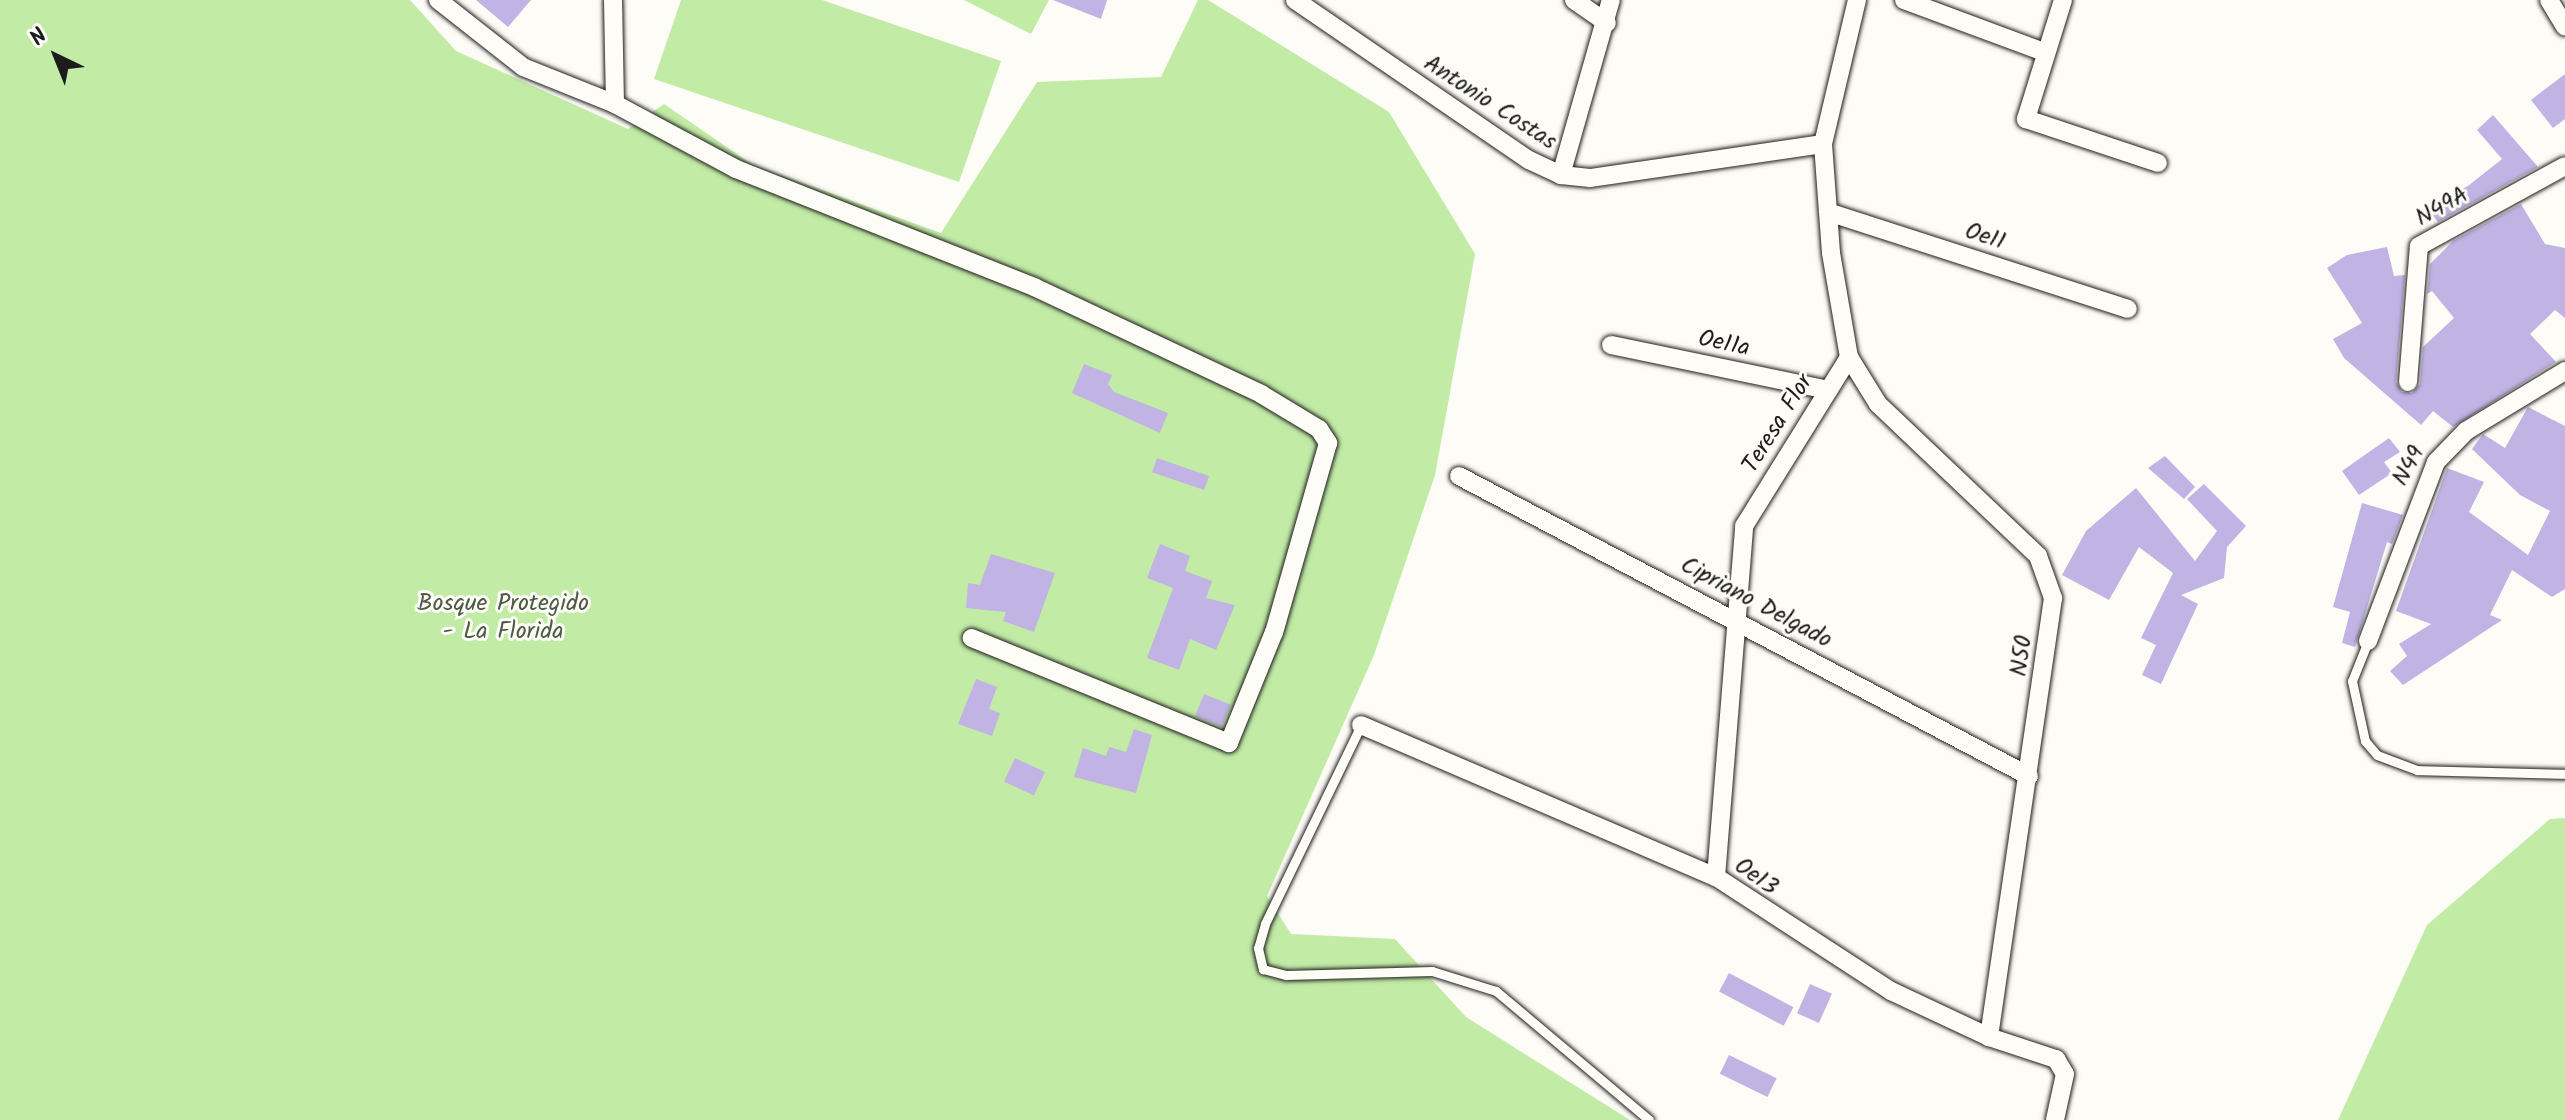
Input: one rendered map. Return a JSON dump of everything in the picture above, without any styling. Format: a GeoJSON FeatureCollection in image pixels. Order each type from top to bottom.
{"type":"FeatureCollection","features":[{"type":"Feature","properties":{"kind":"street"},"geometry":{"type":"LineString","coordinates":[[438,0],[523,67],[615,104],[736,169],[1034,287],[1261,394],[1319,429],[1328,443],[1274,632],[1229,743],[972,638]]}},
{"type":"Feature","properties":{"kind":"street"},"geometry":{"type":"LineString","coordinates":[[613,0],[615,104]]}},
{"type":"Feature","properties":{"kind":"street","name":"Antonio Costas"},"geometry":{"type":"LineString","coordinates":[[1295,0],[1529,160],[1561,175],[1590,178],[1823,144]]}},
{"type":"Feature","properties":{"kind":"street"},"geometry":{"type":"LineString","coordinates":[[1574,0],[1607,23]]}},
{"type":"Feature","properties":{"kind":"street"},"geometry":{"type":"LineString","coordinates":[[1561,175],[1607,23],[1611,0]]}},
{"type":"Feature","properties":{"kind":"street"},"geometry":{"type":"LineString","coordinates":[[1849,357],[1828,212],[1823,144],[1857,0]]}},
{"type":"Feature","properties":{"kind":"street"},"geometry":{"type":"LineString","coordinates":[[1904,0],[2044,52]]}},
{"type":"Feature","properties":{"kind":"street"},"geometry":{"type":"LineString","coordinates":[[2063,0],[2044,52],[2026,119],[2158,163]]}},
{"type":"Feature","properties":{"kind":"street"},"geometry":{"type":"LineString","coordinates":[[2549,0],[2565,27]]}},
{"type":"Feature","properties":{"kind":"street","name":"N49A"},"geometry":{"type":"LineString","coordinates":[[2408,382],[2419,246],[2565,166]]}},
{"type":"Feature","properties":{"kind":"street","name":"Oe11"},"geometry":{"type":"LineString","coordinates":[[1828,212],[2128,309]]}},
{"type":"Feature","properties":{"kind":"street","name":"Oe11a"},"geometry":{"type":"LineString","coordinates":[[1611,345],[1828,390]]}},
{"type":"Feature","properties":{"kind":"street","name":"Teresa Flor"},"geometry":{"type":"LineString","coordinates":[[1716,877],[1715,829],[1738,621],[1744,526],[1849,357]]}},
{"type":"Feature","properties":{"kind":"street","name":"N50"},"geometry":{"type":"LineString","coordinates":[[1849,357],[1878,404],[2047,572],[2050,633],[1989,1037]]}},
{"type":"Feature","properties":{"kind":"street","name":"N49"},"geometry":{"type":"LineString","coordinates":[[2368,641],[2436,462],[2466,431],[2565,371]]}},
{"type":"Feature","properties":{"kind":"street","name":"Cipriano Delgado"},"geometry":{"type":"LineString","coordinates":[[1459,476],[2029,776]]}},
{"type":"Feature","properties":{"kind":"street","name":"Oe13"},"geometry":{"type":"LineString","coordinates":[[1361,725],[1716,877],[1891,991],[1989,1037],[2060,1063],[2065,1074],[2055,1120]]}},
{"type":"Feature","properties":{"kind":"lane"},"geometry":{"type":"LineString","coordinates":[[2368,641],[2352,681],[2365,741],[2377,755],[2417,770],[2565,774]]}},
{"type":"Feature","properties":{"kind":"lane"},"geometry":{"type":"LineString","coordinates":[[1361,725],[1265,924],[1258,948],[1263,969],[1286,975],[1432,971],[1496,991],[1649,1120]]}},
{"type":"Feature","properties":{"kind":"green space","name":"Bosque Protegido - La Florida"},"geometry":{"type":"Polygon","coordinates":[[[0,0],[410,0],[456,51],[628,129],[664,104],[753,165],[941,233],[1037,82],[1161,77],[1198,0],[1208,0],[1389,112],[1475,254],[1435,475],[1374,655],[1267,896],[1291,934],[1395,939],[1466,1017],[1630,1120],[0,1120],[0,0]]]}},
{"type":"Feature","properties":{"kind":"green space"},"geometry":{"type":"Polygon","coordinates":[[[681,0],[822,0],[1001,61],[959,182],[654,79],[681,0]]]}},
{"type":"Feature","properties":{"kind":"green space"},"geometry":{"type":"Polygon","coordinates":[[[964,0],[1049,0],[1031,34],[964,0]]]}},
{"type":"Feature","properties":{"kind":"green space"},"geometry":{"type":"Polygon","coordinates":[[[2565,818],[2565,1120],[2338,1120],[2427,925],[2550,819],[2565,818]]]}},
{"type":"Feature","properties":{"kind":"building"},"geometry":{"type":"Polygon","coordinates":[[[476,0],[531,0],[508,27],[476,0]]]}},
{"type":"Feature","properties":{"kind":"building"},"geometry":{"type":"Polygon","coordinates":[[[1053,0],[1107,0],[1101,19],[1053,0]]]}},
{"type":"Feature","properties":{"kind":"building"},"geometry":{"type":"Polygon","coordinates":[[[2565,74],[2565,119],[2553,128],[2531,100],[2565,74]]]}},
{"type":"Feature","properties":{"kind":"building"},"geometry":{"type":"Polygon","coordinates":[[[2493,115],[2538,167],[2438,222],[2425,206],[2468,186],[2502,159],[2477,130],[2493,115]]]}},
{"type":"Feature","properties":{"kind":"building"},"geometry":{"type":"Polygon","coordinates":[[[2521,204],[2545,244],[2565,248],[2565,318],[2555,310],[2530,334],[2556,362],[2453,427],[2433,411],[2421,425],[2344,358],[2333,339],[2362,323],[2327,268],[2347,255],[2387,247],[2394,276],[2405,275],[2396,382],[2402,392],[2412,393],[2420,384],[2423,347],[2454,318],[2432,291],[2427,294],[2430,264],[2453,241],[2521,204]]]}},
{"type":"Feature","properties":{"kind":"building"},"geometry":{"type":"Polygon","coordinates":[[[1084,364],[1112,375],[1108,384],[1114,392],[1168,413],[1160,433],[1072,393],[1084,364]]]}},
{"type":"Feature","properties":{"kind":"building"},"geometry":{"type":"Polygon","coordinates":[[[2528,407],[2565,426],[2565,589],[2552,597],[2512,570],[2490,615],[2502,620],[2403,685],[2390,671],[2407,656],[2399,644],[2431,624],[2396,611],[2447,468],[2484,482],[2469,512],[2528,555],[2550,511],[2520,495],[2472,449],[2483,434],[2505,448],[2528,407]]]}},
{"type":"Feature","properties":{"kind":"building"},"geometry":{"type":"Polygon","coordinates":[[[2389,438],[2400,452],[2384,462],[2392,473],[2359,495],[2342,471],[2389,438]]]}},
{"type":"Feature","properties":{"kind":"building"},"geometry":{"type":"Polygon","coordinates":[[[2165,456],[2195,487],[2184,499],[2148,468],[2165,456]]]}},
{"type":"Feature","properties":{"kind":"building"},"geometry":{"type":"Polygon","coordinates":[[[1157,458],[1209,476],[1204,490],[1152,472],[1157,458]]]}},
{"type":"Feature","properties":{"kind":"building"},"geometry":{"type":"Polygon","coordinates":[[[2204,484],[2246,526],[2227,547],[2224,578],[2181,595],[2198,604],[2161,684],[2142,675],[2156,645],[2141,638],[2173,573],[2139,547],[2109,600],[2062,575],[2086,531],[2136,488],[2195,561],[2217,531],[2187,499],[2204,484]]]}},
{"type":"Feature","properties":{"kind":"building"},"geometry":{"type":"Polygon","coordinates":[[[2362,503],[2403,515],[2392,544],[2387,542],[2355,647],[2342,643],[2350,612],[2333,607],[2362,503]]]}},
{"type":"Feature","properties":{"kind":"building"},"geometry":{"type":"Polygon","coordinates":[[[1160,544],[1190,556],[1185,571],[1212,581],[1206,598],[1235,605],[1216,650],[1190,639],[1179,670],[1147,658],[1173,588],[1147,578],[1160,544]]]}},
{"type":"Feature","properties":{"kind":"building"},"geometry":{"type":"Polygon","coordinates":[[[991,554],[1055,573],[1034,632],[1003,621],[1006,612],[966,608],[968,583],[980,585],[991,554]]]}},
{"type":"Feature","properties":{"kind":"building"},"geometry":{"type":"Polygon","coordinates":[[[976,679],[997,687],[989,709],[1000,713],[992,736],[958,724],[976,679]]]}},
{"type":"Feature","properties":{"kind":"building"},"geometry":{"type":"Polygon","coordinates":[[[1204,694],[1231,705],[1222,727],[1195,716],[1204,694]]]}},
{"type":"Feature","properties":{"kind":"building"},"geometry":{"type":"Polygon","coordinates":[[[1134,729],[1152,735],[1136,793],[1074,777],[1083,748],[1106,756],[1109,747],[1126,752],[1134,729]]]}},
{"type":"Feature","properties":{"kind":"building"},"geometry":{"type":"Polygon","coordinates":[[[1015,758],[1045,772],[1034,796],[1004,782],[1015,758]]]}},
{"type":"Feature","properties":{"kind":"building"},"geometry":{"type":"Polygon","coordinates":[[[1729,973],[1793,1007],[1784,1026],[1719,992],[1729,973]]]}},
{"type":"Feature","properties":{"kind":"building"},"geometry":{"type":"Polygon","coordinates":[[[1810,984],[1832,994],[1819,1023],[1797,1013],[1810,984]]]}},
{"type":"Feature","properties":{"kind":"building"},"geometry":{"type":"Polygon","coordinates":[[[1729,1055],[1777,1078],[1767,1097],[1720,1074],[1729,1055]]]}}]}
